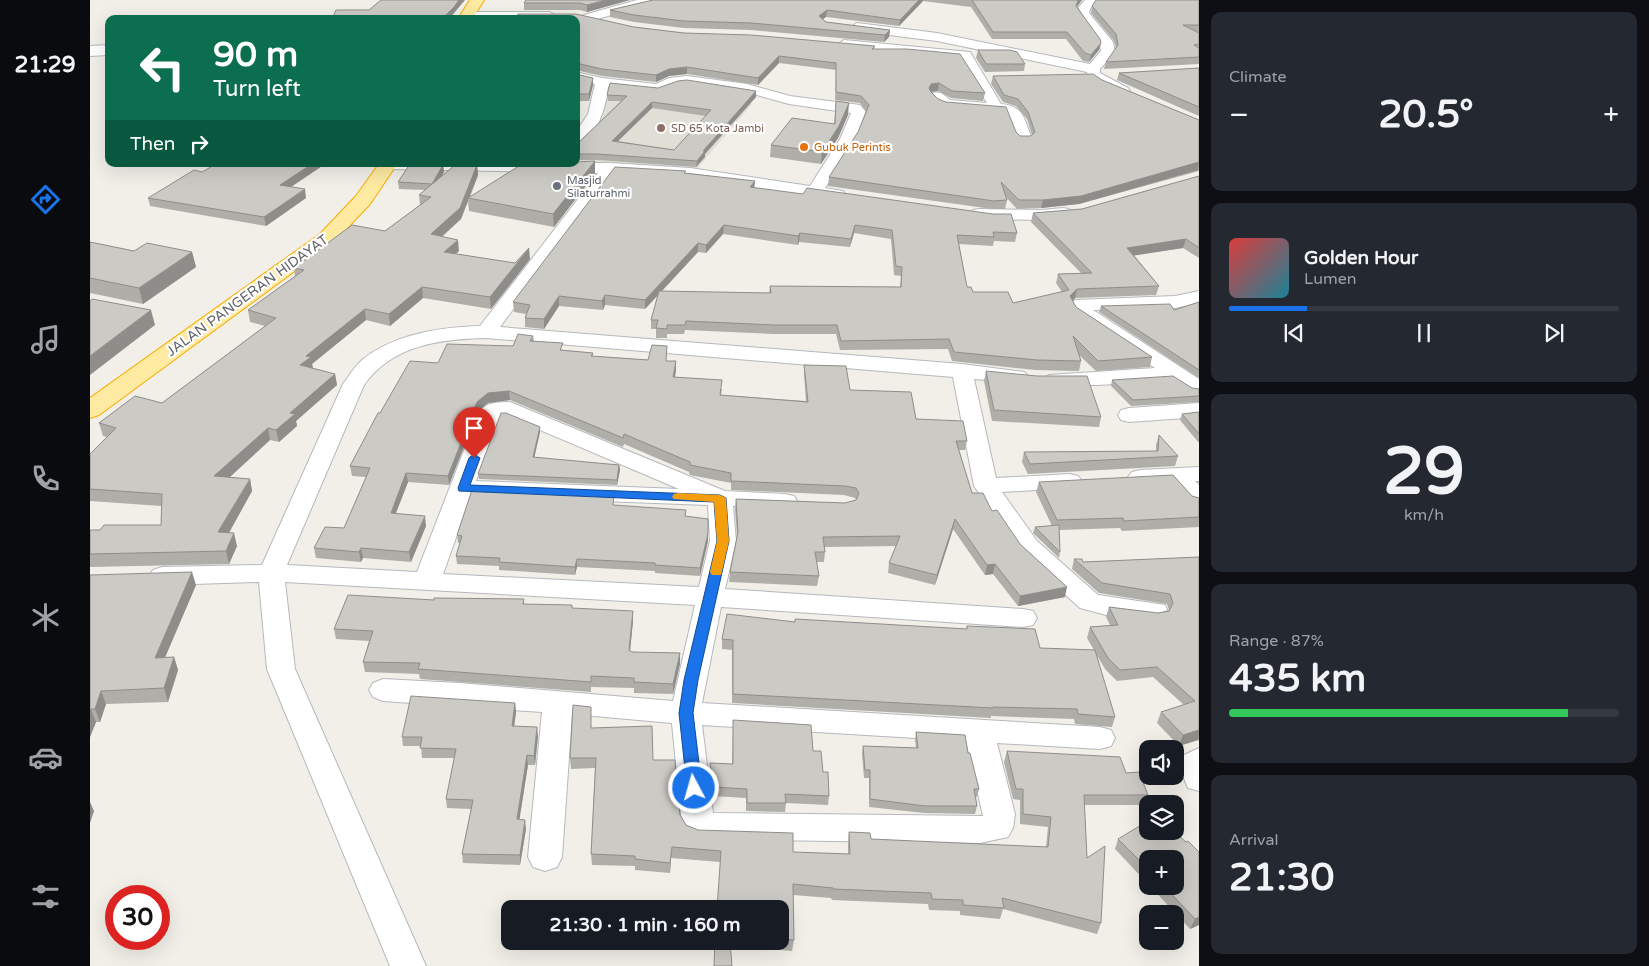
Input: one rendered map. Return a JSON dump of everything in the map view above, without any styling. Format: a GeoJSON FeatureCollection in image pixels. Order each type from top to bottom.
{"type":"FeatureCollection","features":[{"type":"Feature","properties":{"kind":"highway"},"geometry":{"type":"LineString","coordinates":[[468,15],[477,0]]}},
{"type":"Feature","properties":{"kind":"highway","name":"JALAN PANGERAN HIDAYAT"},"geometry":{"type":"LineString","coordinates":[[90,410],[327,238],[363,200],[386,167]]}},
{"type":"Feature","properties":{"kind":"street"},"geometry":{"type":"LineString","coordinates":[[588,18],[637,4],[660,0]]}},
{"type":"Feature","properties":{"kind":"street"},"geometry":{"type":"LineString","coordinates":[[1071,0],[1090,1]]}},
{"type":"Feature","properties":{"kind":"street"},"geometry":{"type":"LineString","coordinates":[[1090,1],[1082,13],[1086,20],[1107,42],[1108,52],[1094,72]]}},
{"type":"Feature","properties":{"kind":"street"},"geometry":{"type":"LineString","coordinates":[[580,17],[618,25]]}},
{"type":"Feature","properties":{"kind":"street"},"geometry":{"type":"LineString","coordinates":[[844,25],[916,34],[1094,72],[1121,73]]}},
{"type":"Feature","properties":{"kind":"street"},"geometry":{"type":"LineString","coordinates":[[909,50],[916,34]]}},
{"type":"Feature","properties":{"kind":"street"},"geometry":{"type":"LineString","coordinates":[[830,43],[965,56],[996,107]]}},
{"type":"Feature","properties":{"kind":"street"},"geometry":{"type":"LineString","coordinates":[[90,51],[105,50]]}},
{"type":"Feature","properties":{"kind":"street"},"geometry":{"type":"LineString","coordinates":[[1068,77],[1094,72],[1140,98]]}},
{"type":"Feature","properties":{"kind":"street"},"geometry":{"type":"LineString","coordinates":[[580,77],[602,82],[658,88],[674,81],[687,80],[747,88],[788,100],[855,108],[859,112],[848,139],[814,192]]}},
{"type":"Feature","properties":{"kind":"street"},"geometry":{"type":"LineString","coordinates":[[979,78],[998,78]]}},
{"type":"Feature","properties":{"kind":"street"},"geometry":{"type":"LineString","coordinates":[[580,138],[600,105],[602,82]]}},
{"type":"Feature","properties":{"kind":"street"},"geometry":{"type":"LineString","coordinates":[[937,96],[945,104],[1009,109],[1014,112],[1024,138]]}},
{"type":"Feature","properties":{"kind":"street"},"geometry":{"type":"LineString","coordinates":[[580,166],[690,173],[851,197]]}},
{"type":"Feature","properties":{"kind":"street"},"geometry":{"type":"LineString","coordinates":[[486,332],[610,168]]}},
{"type":"Feature","properties":{"kind":"street"},"geometry":{"type":"LineString","coordinates":[[963,212],[992,216],[1032,216],[1080,211]]}},
{"type":"Feature","properties":{"kind":"street"},"geometry":{"type":"LineString","coordinates":[[1199,297],[1175,302],[1082,304],[1079,307],[1082,311],[1199,388]]}},
{"type":"Feature","properties":{"kind":"street"},"geometry":{"type":"LineString","coordinates":[[1175,302],[1199,316]]}},
{"type":"Feature","properties":{"kind":"street"},"geometry":{"type":"LineString","coordinates":[[408,966],[281,669],[271,573],[354,384],[370,364],[396,349],[437,335],[486,332],[962,370],[1035,378],[1131,378],[1176,373]]}},
{"type":"Feature","properties":{"kind":"street"},"geometry":{"type":"LineString","coordinates":[[962,370],[986,486],[1028,547],[1089,602],[1110,607],[1155,612]]}},
{"type":"Feature","properties":{"kind":"street"},"geometry":{"type":"LineString","coordinates":[[427,581],[490,412],[498,409],[510,409],[720,498]]}},
{"type":"Feature","properties":{"kind":"street"},"geometry":{"type":"LineString","coordinates":[[1129,415],[1199,410]]}},
{"type":"Feature","properties":{"kind":"street"},"geometry":{"type":"LineString","coordinates":[[1120,478],[1188,474],[1199,500]]}},
{"type":"Feature","properties":{"kind":"street"},"geometry":{"type":"LineString","coordinates":[[986,486],[1091,480]]}},
{"type":"Feature","properties":{"kind":"street"},"geometry":{"type":"LineString","coordinates":[[463,488],[806,502]]}},
{"type":"Feature","properties":{"kind":"street"},"geometry":{"type":"LineString","coordinates":[[720,498],[723,541],[691,680],[686,713],[698,826],[980,830],[997,828],[999,814],[979,731]]}},
{"type":"Feature","properties":{"kind":"street"},"geometry":{"type":"LineString","coordinates":[[138,576],[271,573],[711,597],[1023,618]]}},
{"type":"Feature","properties":{"kind":"street"},"geometry":{"type":"LineString","coordinates":[[383,690],[686,713],[1100,738]]}},
{"type":"Feature","properties":{"kind":"street"},"geometry":{"type":"LineString","coordinates":[[546,857],[558,702]]}},
{"type":"Feature","properties":{"kind":"street"},"geometry":{"type":"LineString","coordinates":[[1199,760],[1193,764],[1199,779]]}},
{"type":"Feature","properties":{"kind":"shaded area","name":"SD 65 Kota Jambi"},"geometry":{"type":"Polygon","coordinates":[[[607,84],[752,104],[696,170],[580,161],[580,142],[605,109],[607,84]]]}},
{"type":"Feature","properties":{"kind":"building"},"geometry":{"type":"Polygon","coordinates":[[[381,0],[459,0],[446,15],[334,15],[336,10],[369,10],[381,0]]]}},
{"type":"Feature","properties":{"kind":"building"},"geometry":{"type":"Polygon","coordinates":[[[526,0],[606,0],[587,5],[580,3],[524,3],[526,0]]]}},
{"type":"Feature","properties":{"kind":"building"},"geometry":{"type":"Polygon","coordinates":[[[653,0],[919,0],[900,20],[827,10],[819,16],[826,22],[890,30],[885,35],[751,23],[684,21],[610,10],[653,0]]]}},
{"type":"Feature","properties":{"kind":"building"},"geometry":{"type":"Polygon","coordinates":[[[972,0],[1078,0],[1076,6],[1101,43],[1091,55],[1085,53],[1067,32],[993,32],[972,0]]]}},
{"type":"Feature","properties":{"kind":"building"},"geometry":{"type":"Polygon","coordinates":[[[1096,0],[1199,0],[1199,25],[1183,25],[1199,33],[1199,44],[1194,45],[1199,48],[1199,57],[1106,62],[1118,45],[1116,34],[1092,6],[1096,0]]]}},
{"type":"Feature","properties":{"kind":"building"},"geometry":{"type":"Polygon","coordinates":[[[576,14],[634,27],[684,33],[751,35],[875,46],[872,49],[907,49],[960,54],[985,93],[952,91],[939,83],[931,84],[929,88],[931,92],[938,99],[946,102],[1006,107],[1016,132],[1020,136],[1031,136],[1035,132],[1028,112],[1018,99],[1004,95],[993,76],[1093,74],[1102,80],[1199,120],[1199,162],[1081,196],[1043,200],[1019,200],[1001,182],[1007,200],[994,201],[829,177],[858,132],[869,105],[861,96],[836,92],[836,63],[779,56],[758,78],[687,67],[669,69],[656,75],[602,69],[580,64],[580,15],[518,15],[576,14]]]}},
{"type":"Feature","properties":{"kind":"building"},"geometry":{"type":"Polygon","coordinates":[[[978,50],[1010,50],[1017,52],[1025,64],[986,64],[978,50]]]}},
{"type":"Feature","properties":{"kind":"building"},"geometry":{"type":"Polygon","coordinates":[[[1199,68],[1199,107],[1119,73],[1199,68]]]}},
{"type":"Feature","properties":{"kind":"building"},"geometry":{"type":"Polygon","coordinates":[[[580,75],[593,78],[589,94],[580,94],[580,75]]]}},
{"type":"Feature","properties":{"kind":"building"},"geometry":{"type":"Polygon","coordinates":[[[687,80],[756,91],[703,151],[705,151],[697,161],[580,154],[580,141],[627,96],[607,95],[610,83],[658,88],[687,80]],[[652,102],[612,141],[674,150],[711,110],[652,102]]]}},
{"type":"Feature","properties":{"kind":"building"},"geometry":{"type":"Polygon","coordinates":[[[836,101],[849,103],[839,126],[822,152],[771,145],[792,118],[835,124],[836,101]]]}},
{"type":"Feature","properties":{"kind":"building"},"geometry":{"type":"Polygon","coordinates":[[[595,161],[553,214],[468,198],[517,167],[580,167],[580,162],[595,161]]]}},
{"type":"Feature","properties":{"kind":"building"},"geometry":{"type":"Polygon","coordinates":[[[211,167],[307,167],[280,185],[305,189],[264,217],[148,198],[194,170],[202,172],[211,167]]]}},
{"type":"Feature","properties":{"kind":"building"},"geometry":{"type":"Polygon","coordinates":[[[408,167],[442,167],[432,184],[398,182],[408,167]]]}},
{"type":"Feature","properties":{"kind":"building"},"geometry":{"type":"Polygon","coordinates":[[[453,167],[476,167],[460,208],[431,234],[458,240],[444,252],[515,263],[529,248],[490,297],[422,287],[389,314],[365,309],[306,356],[311,357],[300,365],[335,374],[290,413],[295,414],[276,430],[268,428],[214,476],[250,479],[218,532],[234,533],[226,551],[90,554],[90,530],[100,530],[104,525],[161,525],[162,494],[90,489],[90,454],[116,428],[99,423],[135,396],[162,403],[276,318],[248,310],[304,270],[294,268],[352,225],[385,231],[431,197],[419,195],[453,167]]]}},
{"type":"Feature","properties":{"kind":"building"},"geometry":{"type":"Polygon","coordinates":[[[615,167],[686,171],[684,173],[755,181],[750,187],[803,194],[807,188],[993,214],[1011,214],[1017,233],[993,232],[994,237],[957,235],[967,287],[971,287],[973,292],[1008,292],[1013,303],[1069,290],[1058,274],[1092,273],[1033,213],[1082,209],[1199,176],[1199,248],[1186,239],[1127,248],[1159,286],[1077,289],[1070,296],[1076,307],[1152,357],[1098,361],[1073,336],[1081,361],[1037,360],[954,352],[949,339],[841,341],[837,325],[774,325],[686,321],[685,325],[667,325],[667,329],[656,328],[658,320],[651,320],[659,291],[771,293],[770,286],[901,287],[902,267],[896,266],[892,230],[855,225],[851,239],[800,233],[798,236],[724,225],[706,245],[698,243],[645,300],[605,295],[602,301],[559,296],[544,319],[525,318],[530,305],[513,302],[615,167]]]}},
{"type":"Feature","properties":{"kind":"building"},"geometry":{"type":"Polygon","coordinates":[[[90,242],[134,251],[147,243],[192,252],[139,288],[90,278],[90,242]]]}},
{"type":"Feature","properties":{"kind":"building"},"geometry":{"type":"Polygon","coordinates":[[[92,299],[151,310],[90,356],[90,301],[92,299]]]}},
{"type":"Feature","properties":{"kind":"building"},"geometry":{"type":"Polygon","coordinates":[[[1199,302],[1199,370],[1101,306],[1170,304],[1174,310],[1199,302]]]}},
{"type":"Feature","properties":{"kind":"building"},"geometry":{"type":"Polygon","coordinates":[[[518,334],[533,336],[530,341],[563,343],[560,350],[593,353],[591,356],[648,360],[652,345],[667,346],[666,361],[676,361],[673,377],[722,380],[720,395],[808,402],[804,365],[846,366],[850,390],[911,392],[916,419],[963,421],[967,441],[956,441],[972,493],[983,493],[992,511],[997,510],[1020,544],[1067,587],[1020,596],[995,564],[987,565],[955,519],[937,575],[889,563],[900,536],[823,537],[825,552],[815,552],[819,576],[730,572],[738,532],[736,499],[845,503],[856,500],[859,493],[856,488],[731,481],[731,473],[690,465],[690,462],[624,434],[623,438],[509,391],[488,393],[477,402],[448,476],[406,473],[391,513],[425,516],[409,552],[361,548],[359,552],[314,548],[325,527],[344,528],[370,468],[350,466],[378,413],[380,413],[410,361],[438,363],[447,344],[513,346],[518,334]]]}},
{"type":"Feature","properties":{"kind":"building"},"geometry":{"type":"Polygon","coordinates":[[[986,371],[1037,376],[1087,376],[1101,417],[994,410],[986,371]]]}},
{"type":"Feature","properties":{"kind":"building"},"geometry":{"type":"Polygon","coordinates":[[[1173,376],[1192,388],[1199,389],[1199,396],[1133,400],[1112,380],[1173,376]]]}},
{"type":"Feature","properties":{"kind":"building"},"geometry":{"type":"Polygon","coordinates":[[[1199,412],[1199,434],[1182,414],[1199,412]]]}},
{"type":"Feature","properties":{"kind":"building"},"geometry":{"type":"Polygon","coordinates":[[[501,413],[506,413],[540,427],[533,457],[619,465],[617,480],[478,474],[501,413]]]}},
{"type":"Feature","properties":{"kind":"building"},"geometry":{"type":"Polygon","coordinates":[[[1159,435],[1178,456],[1030,464],[1024,452],[1158,451],[1159,435]]]}},
{"type":"Feature","properties":{"kind":"building"},"geometry":{"type":"Polygon","coordinates":[[[1173,475],[1192,496],[1199,498],[1199,517],[1124,521],[1123,518],[1057,520],[1039,482],[1173,475]]]}},
{"type":"Feature","properties":{"kind":"building"},"geometry":{"type":"Polygon","coordinates":[[[472,490],[614,496],[613,505],[686,510],[685,516],[708,519],[708,533],[700,568],[655,565],[655,563],[577,559],[575,567],[499,562],[500,558],[456,556],[462,536],[457,535],[472,490]]]}},
{"type":"Feature","properties":{"kind":"building"},"geometry":{"type":"Polygon","coordinates":[[[1059,525],[1060,552],[1035,527],[1059,525]]]}},
{"type":"Feature","properties":{"kind":"building"},"geometry":{"type":"Polygon","coordinates":[[[1199,557],[1199,730],[1183,735],[1161,712],[1195,701],[1157,667],[1120,670],[1108,658],[1090,627],[1118,625],[1109,607],[1158,613],[1169,611],[1173,603],[1170,594],[1102,583],[1074,559],[1082,559],[1083,562],[1199,557]]]}},
{"type":"Feature","properties":{"kind":"building"},"geometry":{"type":"Polygon","coordinates":[[[192,572],[155,658],[174,657],[164,688],[101,691],[95,709],[90,711],[90,575],[192,572]]]}},
{"type":"Feature","properties":{"kind":"building"},"geometry":{"type":"Polygon","coordinates":[[[348,595],[434,600],[434,598],[524,599],[523,604],[572,605],[572,608],[633,611],[629,650],[632,652],[680,653],[673,684],[634,682],[634,678],[591,676],[591,682],[418,669],[420,663],[363,662],[373,631],[334,629],[348,595]]]}},
{"type":"Feature","properties":{"kind":"building"},"geometry":{"type":"Polygon","coordinates":[[[727,614],[795,622],[795,619],[967,629],[967,626],[1035,629],[1040,648],[1095,650],[1115,717],[1078,714],[1077,709],[993,708],[733,694],[733,640],[722,639],[727,614]]]}},
{"type":"Feature","properties":{"kind":"building"},"geometry":{"type":"Polygon","coordinates":[[[411,696],[515,703],[512,726],[537,727],[534,756],[527,755],[517,819],[525,820],[520,855],[462,854],[473,800],[446,799],[456,749],[420,748],[422,737],[402,737],[411,696]]]}},
{"type":"Feature","properties":{"kind":"building"},"geometry":{"type":"Polygon","coordinates":[[[573,705],[591,707],[591,728],[652,726],[653,760],[675,760],[680,815],[686,825],[698,830],[793,833],[793,852],[850,854],[849,832],[870,833],[871,839],[1048,847],[1051,817],[1023,814],[1023,789],[1016,789],[1007,751],[1120,757],[1126,773],[1139,772],[1139,785],[1144,785],[1148,795],[1084,795],[1087,858],[1105,846],[1101,923],[1002,898],[1004,908],[963,905],[963,900],[932,899],[931,893],[833,889],[793,884],[794,940],[789,940],[789,900],[718,900],[721,851],[672,847],[670,863],[635,859],[635,856],[591,854],[596,758],[570,758],[573,705]]]}},
{"type":"Feature","properties":{"kind":"building"},"geometry":{"type":"Polygon","coordinates":[[[733,720],[811,725],[813,751],[821,751],[823,772],[828,772],[829,796],[785,794],[786,803],[747,803],[747,789],[713,787],[710,763],[733,764],[733,720]]]}},
{"type":"Feature","properties":{"kind":"building"},"geometry":{"type":"Polygon","coordinates":[[[916,732],[965,735],[968,753],[970,753],[979,789],[974,789],[977,806],[925,806],[870,799],[870,770],[865,770],[863,746],[918,748],[916,732]]]}},
{"type":"Feature","properties":{"kind":"building"},"geometry":{"type":"Polygon","coordinates":[[[1139,826],[1139,840],[1188,841],[1199,852],[1199,917],[1195,919],[1184,905],[1172,895],[1184,895],[1184,850],[1139,850],[1139,860],[1118,839],[1139,826]]]}},
{"type":"Feature","properties":{"kind":"building"},"geometry":{"type":"Polygon","coordinates":[[[715,950],[731,950],[732,966],[714,966],[715,950]]]}},
{"type":"Feature","properties":{"kind":"slow traffic"},"geometry":{"type":"LineString","coordinates":[[678,497],[720,498],[723,541],[716,572]]}},
{"type":"Feature","properties":{"kind":"place","name":"SD 65 Kota Jambi"},"geometry":{"type":"Point","coordinates":[661,128]}},
{"type":"Feature","properties":{"kind":"place","name":"Gubuk Perintis"},"geometry":{"type":"Point","coordinates":[804,147]}},
{"type":"Feature","properties":{"kind":"place","name":"Masjid Silaturrahmi"},"geometry":{"type":"Point","coordinates":[557,186]}},
{"type":"Feature","properties":{"kind":"route"},"geometry":{"type":"LineString","coordinates":[[474,458],[463,488],[720,498],[723,541],[691,680],[686,713],[694,788]]}}]}
